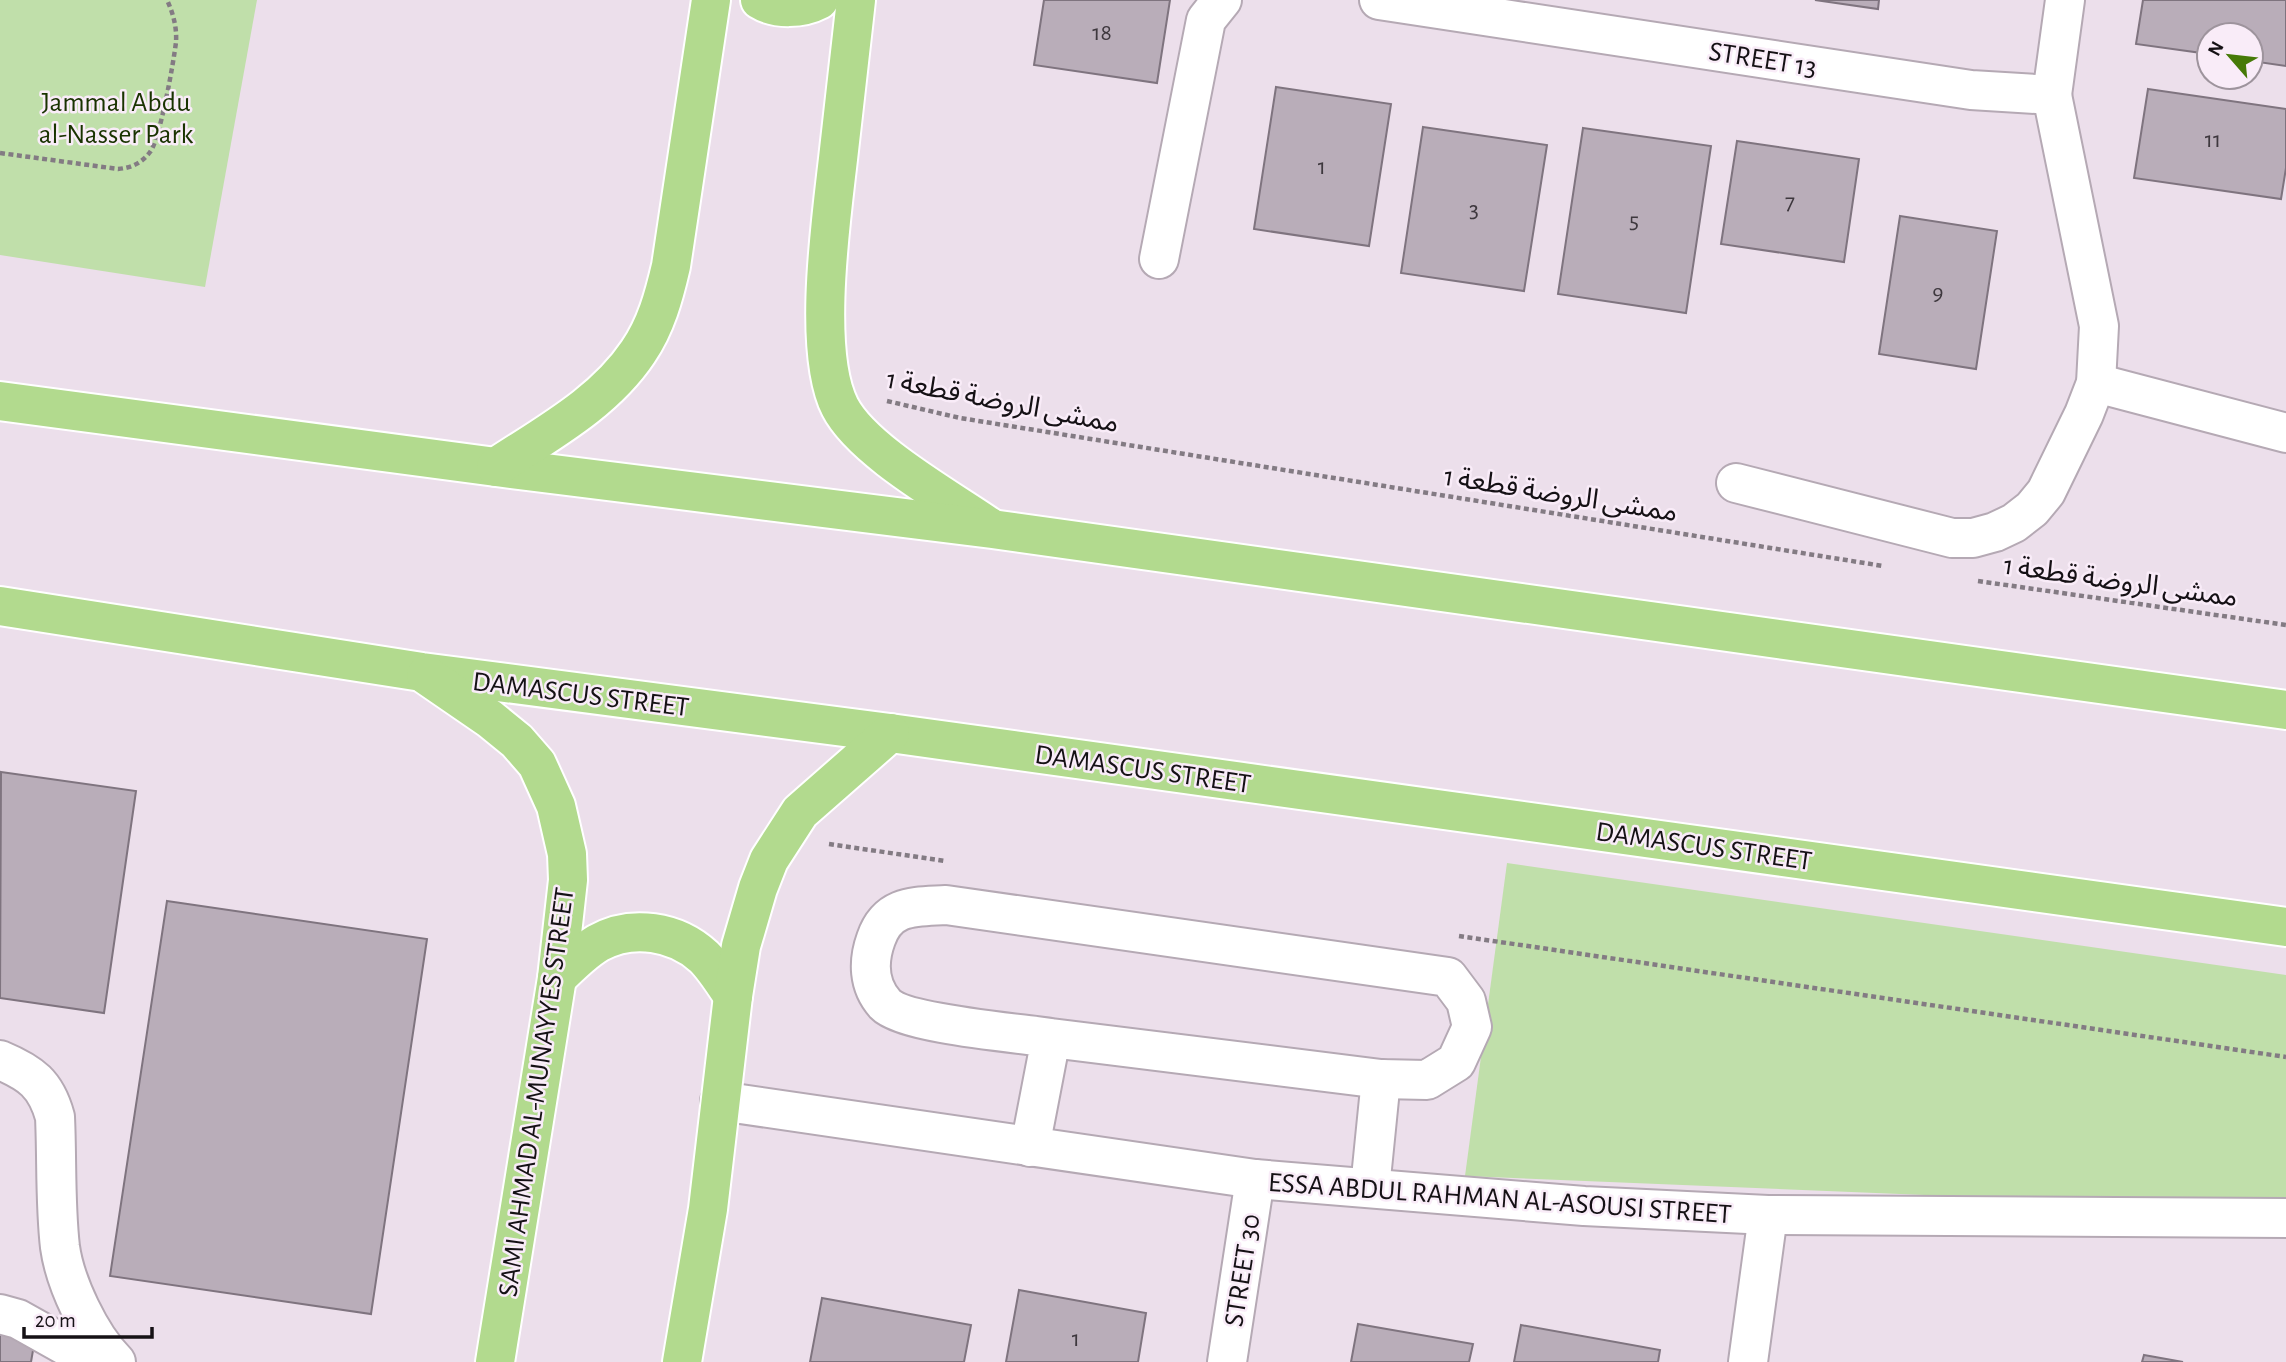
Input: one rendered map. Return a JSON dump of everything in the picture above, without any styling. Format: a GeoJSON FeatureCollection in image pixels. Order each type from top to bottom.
{"type":"FeatureCollection","features":[{"type":"Feature","properties":{"kind":"main road"},"geometry":{"type":"LineString","coordinates":[[496,467],[602,393],[639,351],[652,326],[662,302],[671,266],[710,0]]}},
{"type":"Feature","properties":{"kind":"main road"},"geometry":{"type":"LineString","coordinates":[[760,0],[768,5],[806,7],[819,0]]}},
{"type":"Feature","properties":{"kind":"main road"},"geometry":{"type":"LineString","coordinates":[[856,0],[829,244],[826,342],[833,388],[840,408],[876,449],[992,529]]}},
{"type":"Feature","properties":{"kind":"main road"},"geometry":{"type":"LineString","coordinates":[[0,401],[992,529],[2286,710]]}},
{"type":"Feature","properties":{"kind":"main road","name":"DAMASCUS STREET"},"geometry":{"type":"LineString","coordinates":[[0,606],[422,672],[890,733],[2286,927]]}},
{"type":"Feature","properties":{"kind":"main road","name":"SAMI AHMAD AL-MUNAYYES STREET"},"geometry":{"type":"LineString","coordinates":[[422,672],[490,719],[517,741],[537,764],[556,806],[566,854],[568,880],[557,978],[495,1362]]}},
{"type":"Feature","properties":{"kind":"main road"},"geometry":{"type":"LineString","coordinates":[[682,1362],[708,1209],[733,996],[741,946],[751,908],[769,860],[800,811],[890,733]]}},
{"type":"Feature","properties":{"kind":"main road"},"geometry":{"type":"LineString","coordinates":[[557,978],[582,954],[601,942],[621,934],[666,934],[688,945],[703,957],[733,996]]}},
{"type":"Feature","properties":{"kind":"street"},"geometry":{"type":"LineString","coordinates":[[1158,258],[1206,20],[1222,0]]}},
{"type":"Feature","properties":{"kind":"street","name":"STREET 13"},"geometry":{"type":"LineString","coordinates":[[1379,0],[1971,90],[2052,96]]}},
{"type":"Feature","properties":{"kind":"street"},"geometry":{"type":"LineString","coordinates":[[1736,483],[1952,538],[1973,538],[2014,523],[2032,509],[2046,492],[2096,383],[2099,326],[2052,96],[2065,0]]}},
{"type":"Feature","properties":{"kind":"street"},"geometry":{"type":"LineString","coordinates":[[2096,383],[2286,433]]}},
{"type":"Feature","properties":{"kind":"street"},"geometry":{"type":"LineString","coordinates":[[946,905],[1448,977],[1466,1001],[1472,1027],[1456,1062],[1427,1080],[1381,1079],[1051,1038],[910,1017],[886,1005],[871,983],[871,953],[880,926],[904,908],[946,905]]}},
{"type":"Feature","properties":{"kind":"street"},"geometry":{"type":"LineString","coordinates":[[1030,1147],[1051,1038]]}},
{"type":"Feature","properties":{"kind":"street"},"geometry":{"type":"LineString","coordinates":[[0,1060],[30,1076],[42,1086],[50,1100],[55,1117],[60,1248],[82,1311],[98,1339],[116,1362]]}},
{"type":"Feature","properties":{"kind":"street"},"geometry":{"type":"LineString","coordinates":[[1370,1188],[1381,1079]]}},
{"type":"Feature","properties":{"kind":"street","name":"ESSA ABDUL RAHMAN AL-ASOUSI STREET"},"geometry":{"type":"LineString","coordinates":[[720,1101],[1255,1179],[1584,1206],[1768,1215],[2286,1218]]}},
{"type":"Feature","properties":{"kind":"street","name":"STREET 30"},"geometry":{"type":"LineString","coordinates":[[1227,1362],[1255,1179]]}},
{"type":"Feature","properties":{"kind":"street"},"geometry":{"type":"LineString","coordinates":[[1748,1362],[1768,1215]]}},
{"type":"Feature","properties":{"kind":"street"},"geometry":{"type":"LineString","coordinates":[[0,1314],[19,1320],[95,1362]]}},
{"type":"Feature","properties":{"kind":"path"},"geometry":{"type":"LineString","coordinates":[[0,153],[118,169],[127,168],[143,160],[158,137],[176,41],[173,13],[167,0]]}},
{"type":"Feature","properties":{"kind":"path","name":"ممشى الروضة قطعة 1"},"geometry":{"type":"LineString","coordinates":[[833,388],[960,418],[1890,567]]}},
{"type":"Feature","properties":{"kind":"path","name":"ممشى الروضة قطعة 1"},"geometry":{"type":"LineString","coordinates":[[1972,580],[2286,625]]}},
{"type":"Feature","properties":{"kind":"path"},"geometry":{"type":"LineString","coordinates":[[782,837],[948,861]]}},
{"type":"Feature","properties":{"kind":"path"},"geometry":{"type":"LineString","coordinates":[[1458,936],[2286,1056]]}},
{"type":"Feature","properties":{"kind":"green space","name":"Jammal Abdu al-Nasser Park"},"geometry":{"type":"Polygon","coordinates":[[[0,0],[257,0],[205,287],[0,255],[0,0]]]}},
{"type":"Feature","properties":{"kind":"green space"},"geometry":{"type":"Polygon","coordinates":[[[1507,863],[2286,975],[2286,1210],[1465,1176],[1507,863]]]}},
{"type":"Feature","properties":{"kind":"building"},"geometry":{"type":"Polygon","coordinates":[[[1044,0],[1170,0],[1157,83],[1034,65],[1044,0]]]}},
{"type":"Feature","properties":{"kind":"building"},"geometry":{"type":"Polygon","coordinates":[[[1815,0],[1879,0],[1878,9],[1815,0]]]}},
{"type":"Feature","properties":{"kind":"building"},"geometry":{"type":"Polygon","coordinates":[[[2143,0],[2286,0],[2286,66],[2265,63],[2265,21],[2195,21],[2195,52],[2136,44],[2143,0]]]}},
{"type":"Feature","properties":{"kind":"building"},"geometry":{"type":"Polygon","coordinates":[[[1276,87],[1391,104],[1369,246],[1254,229],[1276,87]]]}},
{"type":"Feature","properties":{"kind":"building"},"geometry":{"type":"Polygon","coordinates":[[[2148,89],[2286,109],[2286,168],[2281,199],[2134,178],[2148,89]]]}},
{"type":"Feature","properties":{"kind":"building"},"geometry":{"type":"Polygon","coordinates":[[[1423,127],[1547,145],[1524,291],[1401,273],[1423,127]]]}},
{"type":"Feature","properties":{"kind":"building"},"geometry":{"type":"Polygon","coordinates":[[[1583,128],[1711,146],[1686,313],[1558,294],[1583,128]]]}},
{"type":"Feature","properties":{"kind":"building"},"geometry":{"type":"Polygon","coordinates":[[[1737,141],[1859,159],[1844,262],[1721,244],[1737,141]]]}},
{"type":"Feature","properties":{"kind":"building"},"geometry":{"type":"Polygon","coordinates":[[[1900,216],[1997,231],[1976,369],[1879,354],[1900,216]]]}},
{"type":"Feature","properties":{"kind":"building"},"geometry":{"type":"Polygon","coordinates":[[[1,772],[136,791],[104,1013],[0,998],[1,772]]]}},
{"type":"Feature","properties":{"kind":"building"},"geometry":{"type":"Polygon","coordinates":[[[167,901],[427,939],[371,1314],[110,1276],[167,901]]]}},
{"type":"Feature","properties":{"kind":"building"},"geometry":{"type":"Polygon","coordinates":[[[1019,1290],[1146,1313],[1138,1362],[1006,1362],[1019,1290]]]}},
{"type":"Feature","properties":{"kind":"building"},"geometry":{"type":"Polygon","coordinates":[[[822,1298],[971,1325],[964,1362],[810,1362],[822,1298]]]}},
{"type":"Feature","properties":{"kind":"building"},"geometry":{"type":"Polygon","coordinates":[[[0,1316],[36,1333],[31,1362],[0,1362],[0,1316]]]}},
{"type":"Feature","properties":{"kind":"building"},"geometry":{"type":"Polygon","coordinates":[[[1358,1324],[1473,1344],[1469,1362],[1351,1362],[1358,1324]]]}},
{"type":"Feature","properties":{"kind":"building"},"geometry":{"type":"Polygon","coordinates":[[[1521,1325],[1660,1350],[1658,1362],[1514,1362],[1521,1325]]]}},
{"type":"Feature","properties":{"kind":"building"},"geometry":{"type":"Polygon","coordinates":[[[2144,1355],[2183,1362],[2142,1362],[2144,1355]]]}}]}
